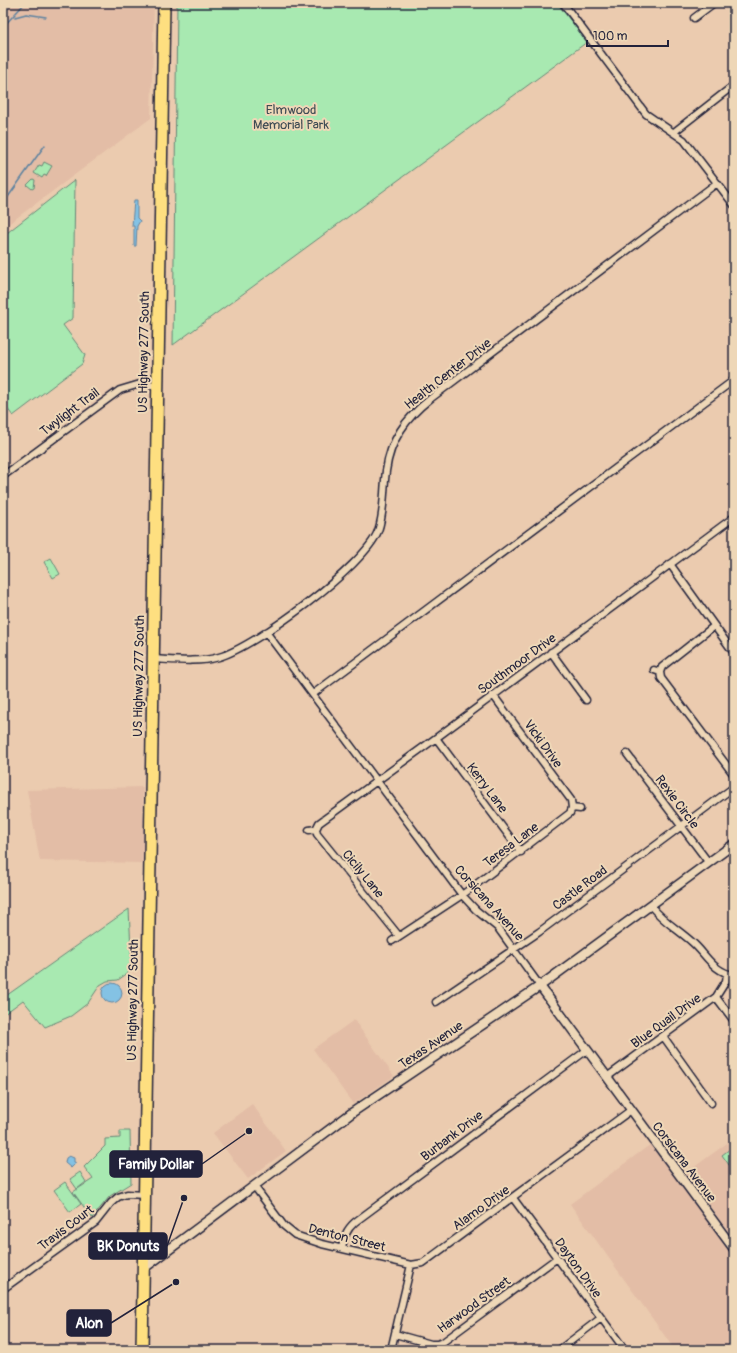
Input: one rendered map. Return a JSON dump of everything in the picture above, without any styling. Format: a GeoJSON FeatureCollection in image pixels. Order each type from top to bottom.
{"type":"FeatureCollection","features":[{"type":"Feature","properties":{"kind":"highway","name":"US Highway 277 South"},"geometry":{"type":"LineString","coordinates":[[142,1350],[164,3]]}},
{"type":"Feature","properties":{"kind":"street"},"geometry":{"type":"LineString","coordinates":[[563,3],[646,114],[684,140],[734,205]]}},
{"type":"Feature","properties":{"kind":"street"},"geometry":{"type":"LineString","coordinates":[[694,18],[714,3]]}},
{"type":"Feature","properties":{"kind":"street"},"geometry":{"type":"LineString","coordinates":[[674,132],[734,85]]}},
{"type":"Feature","properties":{"kind":"street","name":"Health Center Drive"},"geometry":{"type":"LineString","coordinates":[[153,659],[205,660],[219,657],[249,644],[350,568],[370,547],[377,532],[382,517],[386,472],[390,452],[405,422],[417,409],[718,183]]}},
{"type":"Feature","properties":{"kind":"street"},"geometry":{"type":"LineString","coordinates":[[313,694],[734,380]]}},
{"type":"Feature","properties":{"kind":"street","name":"Twylight Trail"},"geometry":{"type":"LineString","coordinates":[[3,476],[120,390],[131,385],[140,384],[157,386]]}},
{"type":"Feature","properties":{"kind":"street","name":"Southmoor Drive"},"geometry":{"type":"LineString","coordinates":[[312,830],[319,822],[378,781],[670,564],[733,520]]}},
{"type":"Feature","properties":{"kind":"street"},"geometry":{"type":"LineString","coordinates":[[670,564],[734,653]]}},
{"type":"Feature","properties":{"kind":"street"},"geometry":{"type":"LineString","coordinates":[[714,626],[657,671],[734,775]]}},
{"type":"Feature","properties":{"kind":"street","name":"Corsicana Avenue"},"geometry":{"type":"LineString","coordinates":[[266,632],[462,895],[476,910],[498,928],[514,949],[734,1249]]}},
{"type":"Feature","properties":{"kind":"street"},"geometry":{"type":"LineString","coordinates":[[551,652],[586,700]]}},
{"type":"Feature","properties":{"kind":"street","name":"Vicki Drive"},"geometry":{"type":"LineString","coordinates":[[493,695],[570,800],[572,808]]}},
{"type":"Feature","properties":{"kind":"street","name":"Kerry Lane"},"geometry":{"type":"LineString","coordinates":[[436,738],[521,852]]}},
{"type":"Feature","properties":{"kind":"street","name":"Rexie Circle"},"geometry":{"type":"LineString","coordinates":[[627,754],[708,863]]}},
{"type":"Feature","properties":{"kind":"street","name":"Castle Road"},"geometry":{"type":"LineString","coordinates":[[436,1002],[514,949],[734,787]]}},
{"type":"Feature","properties":{"kind":"street"},"geometry":{"type":"LineString","coordinates":[[572,808],[580,809]]}},
{"type":"Feature","properties":{"kind":"street","name":"Teresa Lane"},"geometry":{"type":"LineString","coordinates":[[392,941],[462,895],[521,852],[570,813],[572,808]]}},
{"type":"Feature","properties":{"kind":"street","name":"Cicily Lane"},"geometry":{"type":"LineString","coordinates":[[312,830],[317,834],[399,936]]}},
{"type":"Feature","properties":{"kind":"street","name":"Texas Avenue"},"geometry":{"type":"LineString","coordinates":[[143,1269],[352,1112],[540,986],[734,844]]}},
{"type":"Feature","properties":{"kind":"street"},"geometry":{"type":"LineString","coordinates":[[650,905],[668,924],[692,942],[712,965],[731,975]]}},
{"type":"Feature","properties":{"kind":"street","name":"Blue Quail Drive"},"geometry":{"type":"LineString","coordinates":[[607,1077],[716,997],[731,975]]}},
{"type":"Feature","properties":{"kind":"street"},"geometry":{"type":"LineString","coordinates":[[716,997],[734,1021]]}},
{"type":"Feature","properties":{"kind":"street"},"geometry":{"type":"LineString","coordinates":[[663,1036],[710,1103]]}},
{"type":"Feature","properties":{"kind":"street","name":"Burbank Drive"},"geometry":{"type":"LineString","coordinates":[[342,1248],[344,1237],[348,1228],[355,1222],[587,1050]]}},
{"type":"Feature","properties":{"kind":"street","name":"Alamo Drive"},"geometry":{"type":"LineString","coordinates":[[411,1265],[423,1263],[631,1110]]}},
{"type":"Feature","properties":{"kind":"street","name":"Denton Street"},"geometry":{"type":"LineString","coordinates":[[254,1186],[284,1226],[295,1235],[310,1241],[411,1265]]}},
{"type":"Feature","properties":{"kind":"street","name":"Travis Court"},"geometry":{"type":"LineString","coordinates":[[3,1289],[96,1222],[111,1203],[118,1197],[127,1194],[144,1195]]}},
{"type":"Feature","properties":{"kind":"street","name":"Dayton Drive"},"geometry":{"type":"LineString","coordinates":[[513,1198],[625,1350]]}},
{"type":"Feature","properties":{"kind":"street","name":"Harwood Street"},"geometry":{"type":"LineString","coordinates":[[395,1334],[431,1344],[443,1342],[557,1258]]}},
{"type":"Feature","properties":{"kind":"street"},"geometry":{"type":"LineString","coordinates":[[392,1350],[411,1265]]}},
{"type":"Feature","properties":{"kind":"street"},"geometry":{"type":"LineString","coordinates":[[559,1350],[602,1318]]}},
{"type":"Feature","properties":{"kind":"shaded area"},"geometry":{"type":"Polygon","coordinates":[[[154,3],[151,118],[3,228],[3,4],[154,3]]]}},
{"type":"Feature","properties":{"kind":"shaded area"},"geometry":{"type":"Polygon","coordinates":[[[143,787],[143,863],[40,861],[27,790],[143,787]]]}},
{"type":"Feature","properties":{"kind":"shaded area"},"geometry":{"type":"Polygon","coordinates":[[[354,1020],[394,1076],[353,1104],[313,1049],[354,1020]]]}},
{"type":"Feature","properties":{"kind":"shaded area"},"geometry":{"type":"Polygon","coordinates":[[[252,1104],[286,1151],[248,1179],[213,1133],[252,1104]]]}},
{"type":"Feature","properties":{"kind":"shaded area"},"geometry":{"type":"Polygon","coordinates":[[[734,1138],[734,1239],[686,1173],[734,1138]]]}},
{"type":"Feature","properties":{"kind":"shaded area"},"geometry":{"type":"Polygon","coordinates":[[[651,1144],[734,1255],[734,1350],[675,1350],[570,1204],[651,1144]]]}},
{"type":"Feature","properties":{"kind":"green space","name":"Elmwood Memorial Park"},"geometry":{"type":"Polygon","coordinates":[[[177,3],[557,3],[587,42],[173,345],[177,3]]]}},
{"type":"Feature","properties":{"kind":"green space"},"geometry":{"type":"Polygon","coordinates":[[[44,162],[52,166],[46,176],[44,175],[42,178],[34,173],[39,165],[42,166],[44,162]]]}},
{"type":"Feature","properties":{"kind":"green space"},"geometry":{"type":"Polygon","coordinates":[[[33,179],[35,180],[34,188],[32,189],[27,185],[33,179]]]}},
{"type":"Feature","properties":{"kind":"green space"},"geometry":{"type":"Polygon","coordinates":[[[75,180],[73,318],[63,325],[85,355],[82,364],[13,416],[3,403],[3,236],[75,180]]]}},
{"type":"Feature","properties":{"kind":"green space"},"geometry":{"type":"Polygon","coordinates":[[[51,558],[60,574],[53,578],[44,562],[51,558]]]}},
{"type":"Feature","properties":{"kind":"green space"},"geometry":{"type":"Polygon","coordinates":[[[129,909],[132,970],[118,980],[107,981],[100,985],[88,1003],[71,1016],[45,1027],[23,1000],[3,1015],[3,998],[129,909]]]}},
{"type":"Feature","properties":{"kind":"green space"},"geometry":{"type":"Polygon","coordinates":[[[120,1131],[130,1131],[131,1183],[110,1196],[92,1218],[73,1192],[93,1179],[84,1167],[105,1146],[105,1139],[120,1138],[120,1131]]]}},
{"type":"Feature","properties":{"kind":"green space"},"geometry":{"type":"Polygon","coordinates":[[[734,1146],[734,1172],[722,1155],[734,1146]]]}},
{"type":"Feature","properties":{"kind":"green space"},"geometry":{"type":"Polygon","coordinates":[[[80,1172],[86,1182],[77,1189],[70,1179],[80,1172]]]}},
{"type":"Feature","properties":{"kind":"green space"},"geometry":{"type":"Polygon","coordinates":[[[65,1182],[81,1204],[70,1212],[54,1190],[65,1182]]]}},
{"type":"Feature","properties":{"kind":"water"},"geometry":{"type":"Polygon","coordinates":[[[134,200],[137,200],[137,218],[140,221],[137,226],[136,246],[134,246],[134,226],[132,226],[134,200]]]}},
{"type":"Feature","properties":{"kind":"water"},"geometry":{"type":"Polygon","coordinates":[[[112,983],[119,986],[122,993],[119,1000],[112,1003],[105,1000],[102,993],[105,986],[112,983]]]}},
{"type":"Feature","properties":{"kind":"water"},"geometry":{"type":"Polygon","coordinates":[[[69,1156],[74,1158],[74,1162],[76,1163],[71,1168],[65,1163],[66,1158],[69,1156]]]}},
{"type":"Feature","properties":{"kind":"waterway"},"geometry":{"type":"LineString","coordinates":[[3,27],[25,3]]}},
{"type":"Feature","properties":{"kind":"waterway"},"geometry":{"type":"LineString","coordinates":[[15,17],[26,14],[46,17]]}},
{"type":"Feature","properties":{"kind":"waterway"},"geometry":{"type":"LineString","coordinates":[[3,204],[45,145]]}},
{"type":"Feature","properties":{"kind":"place","name":"Family Dollar"},"geometry":{"type":"Point","coordinates":[249,1131]}},
{"type":"Feature","properties":{"kind":"place","name":"BK Donuts"},"geometry":{"type":"Point","coordinates":[184,1198]}},
{"type":"Feature","properties":{"kind":"place","name":"Alon"},"geometry":{"type":"Point","coordinates":[176,1282]}}]}
